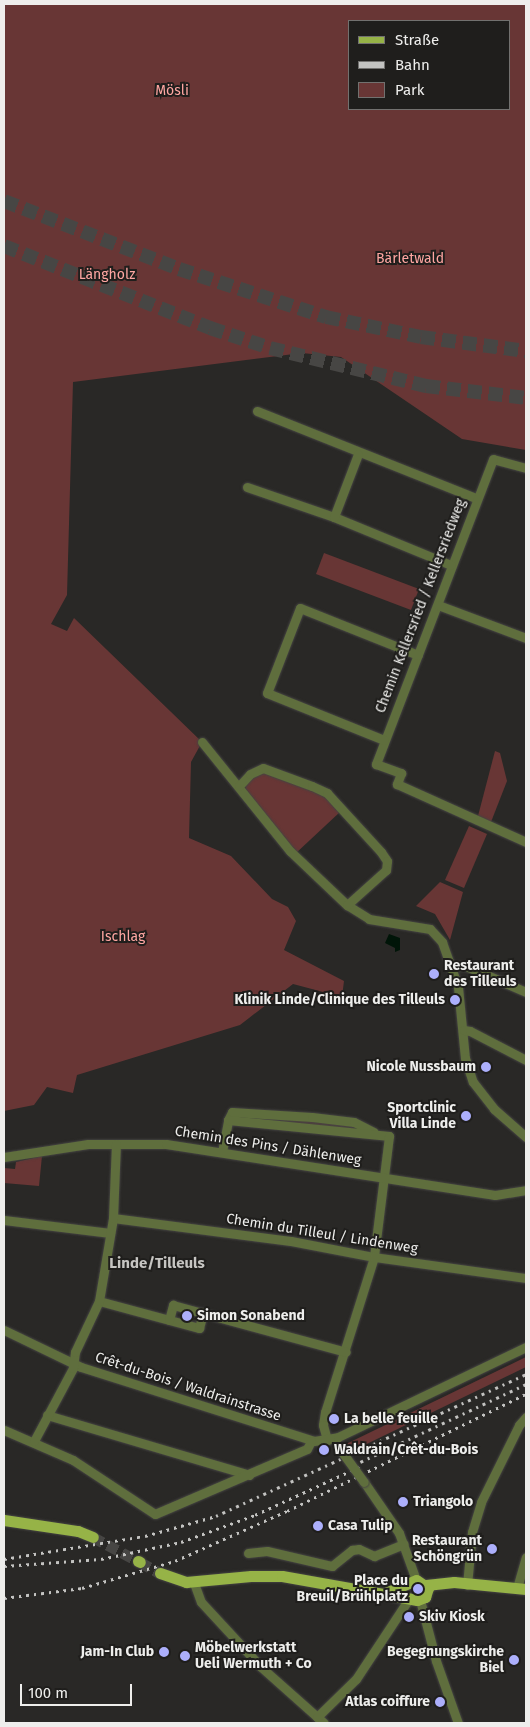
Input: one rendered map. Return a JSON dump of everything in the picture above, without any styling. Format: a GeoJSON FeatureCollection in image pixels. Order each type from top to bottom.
{"type":"FeatureCollection","features":[{"type":"Feature","properties":{"kind":"main road"},"geometry":{"type":"LineString","coordinates":[[4,1520],[78,1531],[93,1537]]}},
{"type":"Feature","properties":{"kind":"main road"},"geometry":{"type":"LineString","coordinates":[[160,1572],[175,1580],[194,1583],[267,1575],[345,1590],[386,1593],[418,1590],[454,1582],[467,1585],[522,1589]]}},
{"type":"Feature","properties":{"kind":"street"},"geometry":{"type":"LineString","coordinates":[[256,411],[358,454],[476,498]]}},
{"type":"Feature","properties":{"kind":"street"},"geometry":{"type":"LineString","coordinates":[[334,517],[358,454]]}},
{"type":"Feature","properties":{"kind":"street","name":"Chemin Kellersried / Kellersriedweg"},"geometry":{"type":"LineString","coordinates":[[526,468],[493,459],[476,498],[438,605],[376,764],[401,773],[397,784],[526,842]]}},
{"type":"Feature","properties":{"kind":"street"},"geometry":{"type":"LineString","coordinates":[[247,487],[334,517],[451,565]]}},
{"type":"Feature","properties":{"kind":"street"},"geometry":{"type":"LineString","coordinates":[[438,605],[526,638]]}},
{"type":"Feature","properties":{"kind":"street"},"geometry":{"type":"LineString","coordinates":[[384,740],[267,693],[300,608],[418,655]]}},
{"type":"Feature","properties":{"kind":"street"},"geometry":{"type":"LineString","coordinates":[[202,742],[296,858],[347,905],[369,919],[430,929],[447,951],[452,966],[464,1030],[465,1058],[472,1082],[494,1109],[526,1137]]}},
{"type":"Feature","properties":{"kind":"street"},"geometry":{"type":"LineString","coordinates":[[239,786],[250,774],[262,768],[312,786],[327,793],[381,852],[388,861],[386,870],[347,905]]}},
{"type":"Feature","properties":{"kind":"street"},"geometry":{"type":"LineString","coordinates":[[452,966],[466,966],[526,992]]}},
{"type":"Feature","properties":{"kind":"street"},"geometry":{"type":"LineString","coordinates":[[464,1030],[470,1031],[526,1060]]}},
{"type":"Feature","properties":{"kind":"street"},"geometry":{"type":"LineString","coordinates":[[222,1152],[228,1120],[389,1136],[374,1257],[346,1352],[324,1417],[327,1440],[342,1452],[404,1544],[436,1661],[458,1723]]}},
{"type":"Feature","properties":{"kind":"street"},"geometry":{"type":"LineString","coordinates":[[34,1441],[75,1362],[75,1352],[99,1301],[112,1218],[116,1144]]}},
{"type":"Feature","properties":{"kind":"street","name":"Chemin des Pins / Dählenweg"},"geometry":{"type":"LineString","coordinates":[[4,1157],[70,1146],[166,1144],[495,1195],[526,1190]]}},
{"type":"Feature","properties":{"kind":"street","name":"Chemin du Tilleul / Lindenweg"},"geometry":{"type":"LineString","coordinates":[[112,1218],[291,1241],[374,1257],[526,1278]]}},
{"type":"Feature","properties":{"kind":"street"},"geometry":{"type":"LineString","coordinates":[[4,1220],[110,1233]]}},
{"type":"Feature","properties":{"kind":"street"},"geometry":{"type":"LineString","coordinates":[[99,1301],[199,1328],[203,1313]]}},
{"type":"Feature","properties":{"kind":"street"},"geometry":{"type":"LineString","coordinates":[[170,1320],[174,1305],[346,1352]]}},
{"type":"Feature","properties":{"kind":"street","name":"Crêt-du-Bois / Waldrainstrasse"},"geometry":{"type":"LineString","coordinates":[[4,1330],[90,1370],[311,1441]]}},
{"type":"Feature","properties":{"kind":"street"},"geometry":{"type":"LineString","coordinates":[[4,1430],[34,1441],[73,1460],[155,1514],[307,1449],[311,1441],[327,1440],[526,1347]]}},
{"type":"Feature","properties":{"kind":"street"},"geometry":{"type":"LineString","coordinates":[[47,1415],[249,1475]]}},
{"type":"Feature","properties":{"kind":"street"},"geometry":{"type":"LineString","coordinates":[[467,1585],[472,1532],[481,1502],[519,1425],[526,1417]]}},
{"type":"Feature","properties":{"kind":"street"},"geometry":{"type":"LineString","coordinates":[[248,1553],[267,1551],[332,1566],[352,1550],[359,1548],[374,1556],[404,1544]]}},
{"type":"Feature","properties":{"kind":"street"},"geometry":{"type":"LineString","coordinates":[[522,1589],[526,1557]]}},
{"type":"Feature","properties":{"kind":"street"},"geometry":{"type":"LineString","coordinates":[[194,1583],[201,1602],[277,1682],[320,1720],[356,1679],[418,1590]]}},
{"type":"Feature","properties":{"kind":"green space"},"geometry":{"type":"Polygon","coordinates":[[[4,4],[526,4],[526,450],[462,439],[341,357],[302,353],[73,382],[67,595],[51,624],[67,631],[74,618],[202,742],[191,762],[189,838],[231,856],[272,899],[288,907],[296,921],[284,950],[344,981],[342,997],[293,984],[240,1025],[77,1075],[73,1093],[47,1087],[34,1105],[4,1111],[4,4]]]}},
{"type":"Feature","properties":{"kind":"green space"},"geometry":{"type":"Polygon","coordinates":[[[324,553],[419,589],[411,610],[316,574],[324,553]]]}},
{"type":"Feature","properties":{"kind":"green space"},"geometry":{"type":"Polygon","coordinates":[[[495,751],[500,753],[507,781],[491,822],[478,816],[495,751]]]}},
{"type":"Feature","properties":{"kind":"green space"},"geometry":{"type":"Polygon","coordinates":[[[259,772],[269,773],[325,796],[340,812],[295,854],[245,791],[246,783],[259,772]]]}},
{"type":"Feature","properties":{"kind":"green space"},"geometry":{"type":"Polygon","coordinates":[[[469,826],[487,834],[464,888],[445,880],[469,826]]]}},
{"type":"Feature","properties":{"kind":"green space"},"geometry":{"type":"Polygon","coordinates":[[[440,882],[463,892],[450,940],[435,914],[416,906],[440,882]]]}},
{"type":"Feature","properties":{"kind":"green space"},"geometry":{"type":"Polygon","coordinates":[[[234,1115],[350,1125],[364,1131],[233,1117],[234,1115]]]}},
{"type":"Feature","properties":{"kind":"green space"},"geometry":{"type":"Polygon","coordinates":[[[42,1156],[39,1186],[4,1183],[4,1168],[15,1169],[16,1162],[42,1156]]]}},
{"type":"Feature","properties":{"kind":"green space"},"geometry":{"type":"Polygon","coordinates":[[[526,1357],[526,1367],[348,1453],[344,1445],[526,1357]]]}},
{"type":"Feature","properties":{"kind":"shaded area"},"geometry":{"type":"Polygon","coordinates":[[[389,934],[400,938],[400,950],[395,952],[395,948],[385,943],[389,934]]]}},
{"type":"Feature","properties":{"kind":"tunnel"},"geometry":{"type":"LineString","coordinates":[[4,201],[179,269],[326,317],[421,337],[526,351]]}},
{"type":"Feature","properties":{"kind":"tunnel"},"geometry":{"type":"LineString","coordinates":[[4,246],[210,328],[270,348],[426,386],[526,398]]}},
{"type":"Feature","properties":{"kind":"tunnel"},"geometry":{"type":"LineString","coordinates":[[93,1537],[138,1561]]}},
{"type":"Feature","properties":{"kind":"tunnel"},"geometry":{"type":"LineString","coordinates":[[140,1562],[160,1573]]}},
{"type":"Feature","properties":{"kind":"railway"},"geometry":{"type":"LineString","coordinates":[[4,1559],[145,1536],[216,1516],[526,1374]]}},
{"type":"Feature","properties":{"kind":"railway"},"geometry":{"type":"LineString","coordinates":[[354,1465],[526,1384]]}},
{"type":"Feature","properties":{"kind":"railway"},"geometry":{"type":"LineString","coordinates":[[4,1598],[82,1588],[175,1561],[287,1511],[526,1394]]}},
{"type":"Feature","properties":{"kind":"railway"},"geometry":{"type":"LineString","coordinates":[[4,1566],[101,1559],[181,1542],[255,1515],[363,1465]]}},
{"type":"Feature","properties":{"kind":"place","name":"Restaurant des Tilleuls"},"geometry":{"type":"Point","coordinates":[434,974]}},
{"type":"Feature","properties":{"kind":"place","name":"Klinik Linde/Clinique des Tilleuls"},"geometry":{"type":"Point","coordinates":[455,1000]}},
{"type":"Feature","properties":{"kind":"place","name":"Nicole Nussbaum"},"geometry":{"type":"Point","coordinates":[486,1067]}},
{"type":"Feature","properties":{"kind":"place","name":"Sportclinic Villa Linde"},"geometry":{"type":"Point","coordinates":[466,1116]}},
{"type":"Feature","properties":{"kind":"place","name":"Simon Sonabend"},"geometry":{"type":"Point","coordinates":[187,1316]}},
{"type":"Feature","properties":{"kind":"place","name":"La belle feuille"},"geometry":{"type":"Point","coordinates":[334,1419]}},
{"type":"Feature","properties":{"kind":"place","name":"Waldrain/Crêt-du-Bois"},"geometry":{"type":"Point","coordinates":[324,1450]}},
{"type":"Feature","properties":{"kind":"place","name":"Triangolo"},"geometry":{"type":"Point","coordinates":[403,1502]}},
{"type":"Feature","properties":{"kind":"place","name":"Casa Tulip"},"geometry":{"type":"Point","coordinates":[318,1526]}},
{"type":"Feature","properties":{"kind":"place","name":"Restaurant Schöngrün"},"geometry":{"type":"Point","coordinates":[492,1549]}},
{"type":"Feature","properties":{"kind":"place","name":"Place du Breuil/Brühlplatz"},"geometry":{"type":"Point","coordinates":[418,1589]}},
{"type":"Feature","properties":{"kind":"place","name":"Skiv Kiosk"},"geometry":{"type":"Point","coordinates":[409,1617]}},
{"type":"Feature","properties":{"kind":"place","name":"Jam-In Club"},"geometry":{"type":"Point","coordinates":[164,1652]}},
{"type":"Feature","properties":{"kind":"place","name":"Möbelwerkstatt Ueli Wermuth + Co"},"geometry":{"type":"Point","coordinates":[185,1656]}},
{"type":"Feature","properties":{"kind":"place","name":"Begegnungskirche Biel"},"geometry":{"type":"Point","coordinates":[514,1660]}},
{"type":"Feature","properties":{"kind":"place","name":"Atlas coiffure"},"geometry":{"type":"Point","coordinates":[440,1702]}},
{"type":"Feature","properties":{"kind":"district","name":"Linde/Tilleuls"},"geometry":{"type":"Point","coordinates":[157,1264]}},
{"type":"Feature","properties":{"kind":"park label","name":"Mösli"},"geometry":{"type":"Point","coordinates":[172,91]}},
{"type":"Feature","properties":{"kind":"park label","name":"Bärletwald"},"geometry":{"type":"Point","coordinates":[410,259]}},
{"type":"Feature","properties":{"kind":"park label","name":"Längholz"},"geometry":{"type":"Point","coordinates":[107,275]}},
{"type":"Feature","properties":{"kind":"park label","name":"Ischlag"},"geometry":{"type":"Point","coordinates":[123,937]}}]}
